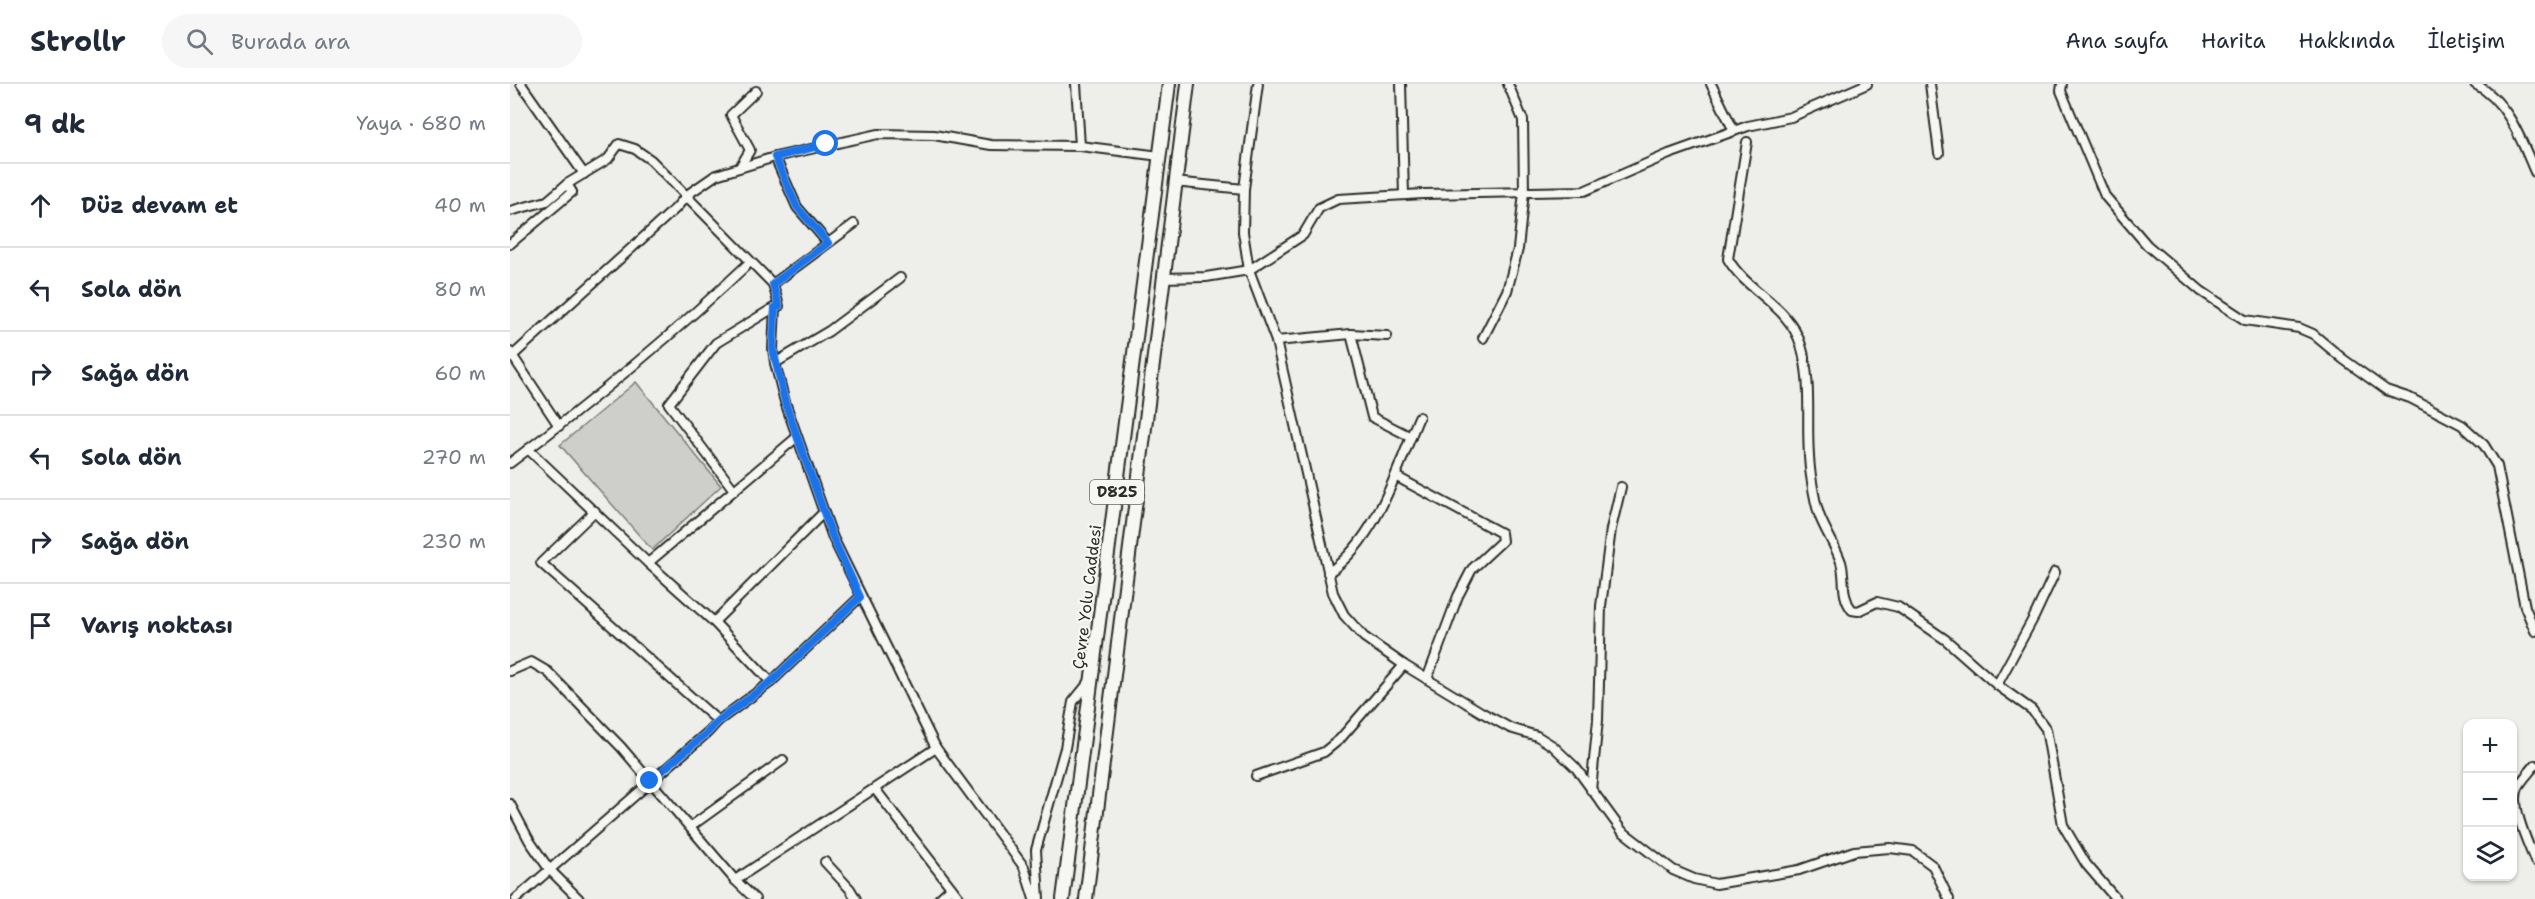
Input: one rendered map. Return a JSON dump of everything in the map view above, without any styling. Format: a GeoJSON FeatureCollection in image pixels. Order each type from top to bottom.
{"type":"FeatureCollection","features":[{"type":"Feature","properties":{"kind":"highway","name":"Çevre Yolu Caddesi"},"geometry":{"type":"LineString","coordinates":[[1063,899],[1094,677],[1169,84]]}},
{"type":"Feature","properties":{"kind":"highway","name":"D825"},"geometry":{"type":"LineString","coordinates":[[1086,899],[1188,84]]}},
{"type":"Feature","properties":{"kind":"street"},"geometry":{"type":"LineString","coordinates":[[521,84],[584,174]]}},
{"type":"Feature","properties":{"kind":"street"},"geometry":{"type":"LineString","coordinates":[[1076,84],[1080,146]]}},
{"type":"Feature","properties":{"kind":"street"},"geometry":{"type":"LineString","coordinates":[[1258,84],[1244,189],[1243,232],[1249,270],[1276,341],[1328,573],[1333,593],[1344,615],[1364,637],[1404,666],[1510,728],[1537,736],[1553,746],[1576,768],[1622,831],[1673,870],[1694,879],[1716,884],[1800,870],[1854,851],[1890,848],[1913,851],[1933,866],[1949,899]]}},
{"type":"Feature","properties":{"kind":"street"},"geometry":{"type":"LineString","coordinates":[[1401,84],[1404,195]]}},
{"type":"Feature","properties":{"kind":"street"},"geometry":{"type":"LineString","coordinates":[[1483,339],[1507,291],[1518,249],[1524,192],[1523,120],[1508,84]]}},
{"type":"Feature","properties":{"kind":"street"},"geometry":{"type":"LineString","coordinates":[[1712,84],[1734,131]]}},
{"type":"Feature","properties":{"kind":"street"},"geometry":{"type":"LineString","coordinates":[[1162,278],[1206,277],[1249,270],[1303,235],[1319,208],[1329,201],[1404,195],[1584,191],[1669,154],[1734,131],[1791,117],[1867,84]]}},
{"type":"Feature","properties":{"kind":"street"},"geometry":{"type":"LineString","coordinates":[[1930,84],[1940,153]]}},
{"type":"Feature","properties":{"kind":"street"},"geometry":{"type":"LineString","coordinates":[[2062,84],[2061,91],[2105,196],[2147,245],[2202,291],[2245,320],[2299,328],[2313,334],[2386,390],[2410,398],[2462,425],[2484,444],[2497,466],[2525,607],[2535,631]]}},
{"type":"Feature","properties":{"kind":"street"},"geometry":{"type":"LineString","coordinates":[[2475,84],[2491,94],[2504,111],[2518,132],[2535,172]]}},
{"type":"Feature","properties":{"kind":"street"},"geometry":{"type":"LineString","coordinates":[[740,167],[750,150],[731,115],[756,91]]}},
{"type":"Feature","properties":{"kind":"street"},"geometry":{"type":"LineString","coordinates":[[559,426],[511,355],[676,208],[687,195],[716,175],[775,157],[878,134],[900,133],[954,138],[991,145],[1080,146],[1160,156]]}},
{"type":"Feature","properties":{"kind":"street"},"geometry":{"type":"LineString","coordinates":[[1747,142],[1728,259],[1736,274],[1771,301],[1789,322],[1800,343],[1808,372],[1807,441],[1811,477],[1819,515],[1842,563],[1845,601],[1852,610],[1858,611],[1877,602],[1898,608],[1946,640],[1996,686],[2032,710],[2046,729],[2064,825],[2086,864],[2116,899]]}},
{"type":"Feature","properties":{"kind":"street"},"geometry":{"type":"LineString","coordinates":[[510,211],[547,201],[567,184],[609,159],[619,144],[635,149],[651,160],[773,284],[779,306],[716,343],[669,404],[734,490]]}},
{"type":"Feature","properties":{"kind":"street"},"geometry":{"type":"LineString","coordinates":[[775,157],[797,207],[828,243]]}},
{"type":"Feature","properties":{"kind":"street"},"geometry":{"type":"LineString","coordinates":[[1174,182],[1244,189]]}},
{"type":"Feature","properties":{"kind":"street"},"geometry":{"type":"LineString","coordinates":[[510,244],[572,192],[567,184]]}},
{"type":"Feature","properties":{"kind":"street"},"geometry":{"type":"LineString","coordinates":[[773,284],[854,224]]}},
{"type":"Feature","properties":{"kind":"street"},"geometry":{"type":"LineString","coordinates":[[510,463],[642,360],[750,262]]}},
{"type":"Feature","properties":{"kind":"street"},"geometry":{"type":"LineString","coordinates":[[775,363],[828,331],[900,278]]}},
{"type":"Feature","properties":{"kind":"street"},"geometry":{"type":"LineString","coordinates":[[775,307],[773,349],[775,363],[796,436],[823,513],[860,597],[936,748],[1024,867],[1037,899]]}},
{"type":"Feature","properties":{"kind":"street"},"geometry":{"type":"LineString","coordinates":[[1276,341],[1351,334],[1387,336]]}},
{"type":"Feature","properties":{"kind":"street"},"geometry":{"type":"LineString","coordinates":[[1351,334],[1372,417],[1411,437]]}},
{"type":"Feature","properties":{"kind":"street"},"geometry":{"type":"LineString","coordinates":[[1328,573],[1339,565],[1364,536],[1397,477],[1419,417]]}},
{"type":"Feature","properties":{"kind":"street"},"geometry":{"type":"LineString","coordinates":[[648,563],[796,436]]}},
{"type":"Feature","properties":{"kind":"street"},"geometry":{"type":"LineString","coordinates":[[528,449],[714,622],[771,682]]}},
{"type":"Feature","properties":{"kind":"street"},"geometry":{"type":"LineString","coordinates":[[1397,477],[1501,533],[1502,541],[1472,569],[1458,596],[1427,679]]}},
{"type":"Feature","properties":{"kind":"street"},"geometry":{"type":"LineString","coordinates":[[1591,790],[1598,720],[1601,606],[1611,530],[1621,487]]}},
{"type":"Feature","properties":{"kind":"street"},"geometry":{"type":"LineString","coordinates":[[595,511],[541,563],[718,721]]}},
{"type":"Feature","properties":{"kind":"street"},"geometry":{"type":"LineString","coordinates":[[714,622],[823,513]]}},
{"type":"Feature","properties":{"kind":"street"},"geometry":{"type":"LineString","coordinates":[[1996,686],[2034,617],[2055,572]]}},
{"type":"Feature","properties":{"kind":"street"},"geometry":{"type":"LineString","coordinates":[[516,899],[718,721],[771,682],[860,597]]}},
{"type":"Feature","properties":{"kind":"street"},"geometry":{"type":"LineString","coordinates":[[510,671],[531,662],[548,672],[621,747],[735,880],[755,899]]}},
{"type":"Feature","properties":{"kind":"street"},"geometry":{"type":"LineString","coordinates":[[1256,776],[1324,752],[1340,739],[1404,666]]}},
{"type":"Feature","properties":{"kind":"street"},"geometry":{"type":"LineString","coordinates":[[1037,899],[1036,850],[1065,748],[1073,702],[1094,677]]}},
{"type":"Feature","properties":{"kind":"street"},"geometry":{"type":"LineString","coordinates":[[735,880],[936,748]]}},
{"type":"Feature","properties":{"kind":"street"},"geometry":{"type":"LineString","coordinates":[[690,827],[783,760]]}},
{"type":"Feature","properties":{"kind":"street"},"geometry":{"type":"LineString","coordinates":[[2535,765],[2518,787],[2516,795],[2517,812],[2535,861]]}},
{"type":"Feature","properties":{"kind":"street"},"geometry":{"type":"LineString","coordinates":[[875,789],[960,899]]}},
{"type":"Feature","properties":{"kind":"street"},"geometry":{"type":"LineString","coordinates":[[510,804],[529,840],[549,869],[579,899]]}},
{"type":"Feature","properties":{"kind":"street"},"geometry":{"type":"LineString","coordinates":[[825,862],[850,889],[856,899]]}},
{"type":"Feature","properties":{"kind":"street"},"geometry":{"type":"LineString","coordinates":[[939,899],[951,888]]}},
{"type":"Feature","properties":{"kind":"shaded area"},"geometry":{"type":"Polygon","coordinates":[[[636,382],[721,486],[652,550],[560,445],[636,382]]]}},
{"type":"Feature","properties":{"kind":"route"},"geometry":{"type":"LineString","coordinates":[[650,781],[718,721],[771,682],[860,597],[811,482],[785,402],[773,349],[775,307],[779,306],[773,284],[828,243],[797,207],[775,157],[826,144]]}}]}
